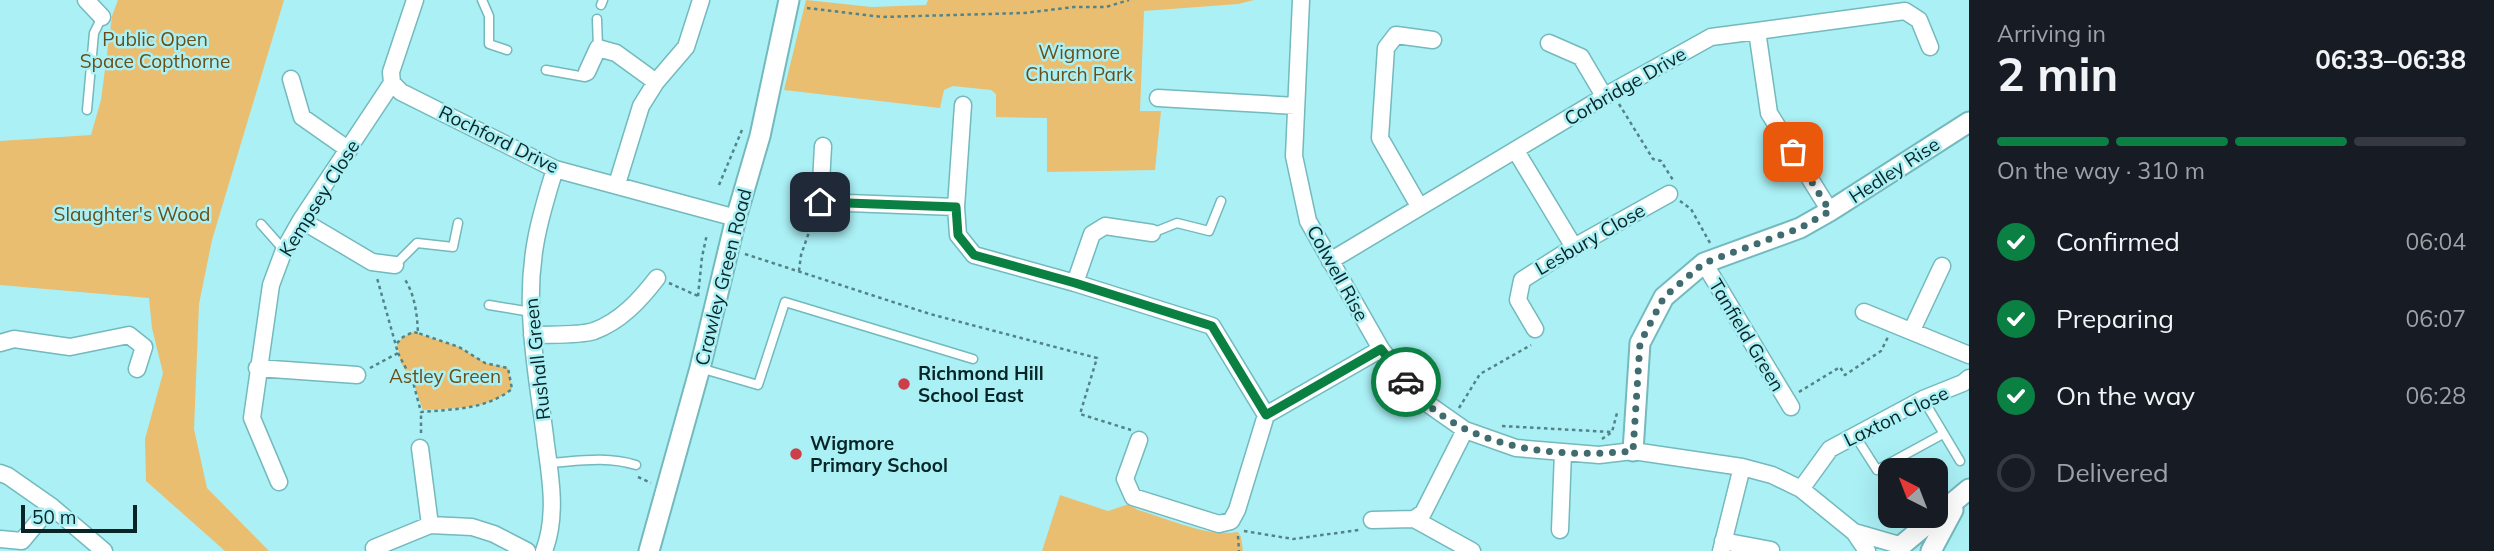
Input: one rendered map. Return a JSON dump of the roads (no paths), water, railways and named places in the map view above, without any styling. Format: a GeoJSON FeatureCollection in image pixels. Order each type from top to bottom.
{"type":"FeatureCollection","features":[{"type":"Feature","properties":{"kind":"street"},"geometry":{"type":"LineString","coordinates":[[86,0],[102,17]]}},
{"type":"Feature","properties":{"kind":"street"},"geometry":{"type":"LineString","coordinates":[[392,83],[391,72],[415,0]]}},
{"type":"Feature","properties":{"kind":"street"},"geometry":{"type":"LineString","coordinates":[[617,184],[641,106],[656,82],[687,47],[701,0]]}},
{"type":"Feature","properties":{"kind":"street","name":"Colwell Rise"},"geometry":{"type":"LineString","coordinates":[[1301,0],[1294,156],[1308,221],[1381,349],[1419,397],[1465,430],[1516,448],[1598,455],[1633,451],[1742,467],[1772,475],[1801,489],[1854,532],[1867,551]]}},
{"type":"Feature","properties":{"kind":"street","name":"Crawley Green Road"},"geometry":{"type":"LineString","coordinates":[[649,551],[700,368],[736,218],[798,4]]}},
{"type":"Feature","properties":{"kind":"street","name":"Corbridge Drive"},"geometry":{"type":"LineString","coordinates":[[1329,261],[1608,94],[1711,37],[1905,11],[1919,20],[1930,47]]}},
{"type":"Feature","properties":{"kind":"street"},"geometry":{"type":"LineString","coordinates":[[1756,31],[1769,113],[1830,211]]}},
{"type":"Feature","properties":{"kind":"street"},"geometry":{"type":"LineString","coordinates":[[1419,206],[1380,138],[1386,48],[1396,36],[1433,40]]}},
{"type":"Feature","properties":{"kind":"street"},"geometry":{"type":"LineString","coordinates":[[1549,43],[1581,57],[1608,94]]}},
{"type":"Feature","properties":{"kind":"street"},"geometry":{"type":"LineString","coordinates":[[587,72],[597,48],[616,52],[656,82]]}},
{"type":"Feature","properties":{"kind":"street"},"geometry":{"type":"LineString","coordinates":[[291,79],[302,117],[349,150]]}},
{"type":"Feature","properties":{"kind":"street","name":"Kempsey Close"},"geometry":{"type":"LineString","coordinates":[[279,482],[251,418],[271,285],[284,250],[392,83]]}},
{"type":"Feature","properties":{"kind":"street","name":"Rochford Drive"},"geometry":{"type":"LineString","coordinates":[[392,83],[401,92],[555,169],[736,218]]}},
{"type":"Feature","properties":{"kind":"street"},"geometry":{"type":"LineString","coordinates":[[1158,98],[1296,106]]}},
{"type":"Feature","properties":{"kind":"street"},"geometry":{"type":"LineString","coordinates":[[963,105],[956,207],[958,235],[974,255],[1212,326],[1266,415]]}},
{"type":"Feature","properties":{"kind":"street","name":"Hedley Rise"},"geometry":{"type":"LineString","coordinates":[[1633,451],[1640,343],[1664,297],[1708,255],[1800,228],[1969,122]]}},
{"type":"Feature","properties":{"kind":"street"},"geometry":{"type":"LineString","coordinates":[[823,146],[820,202],[956,207]]}},
{"type":"Feature","properties":{"kind":"street"},"geometry":{"type":"LineString","coordinates":[[1516,151],[1574,247]]}},
{"type":"Feature","properties":{"kind":"street","name":"Rushall Green"},"geometry":{"type":"LineString","coordinates":[[544,551],[550,534],[552,500],[532,335],[530,266],[538,225],[555,169]]}},
{"type":"Feature","properties":{"kind":"street","name":"Lesbury Close"},"geometry":{"type":"LineString","coordinates":[[1535,329],[1518,300],[1522,280],[1574,247],[1669,194]]}},
{"type":"Feature","properties":{"kind":"street"},"geometry":{"type":"LineString","coordinates":[[302,220],[372,262],[395,265]]}},
{"type":"Feature","properties":{"kind":"street"},"geometry":{"type":"LineString","coordinates":[[1075,283],[1092,234],[1105,226],[1152,233]]}},
{"type":"Feature","properties":{"kind":"street","name":"Tanfield Green"},"geometry":{"type":"LineString","coordinates":[[1708,255],[1789,403]]}},
{"type":"Feature","properties":{"kind":"street"},"geometry":{"type":"LineString","coordinates":[[1912,330],[1942,266]]}},
{"type":"Feature","properties":{"kind":"street"},"geometry":{"type":"LineString","coordinates":[[532,335],[592,331],[620,317],[639,302],[657,278]]}},
{"type":"Feature","properties":{"kind":"street"},"geometry":{"type":"LineString","coordinates":[[1864,312],[1969,355]]}},
{"type":"Feature","properties":{"kind":"street"},"geometry":{"type":"LineString","coordinates":[[0,342],[14,339],[70,347],[129,335],[144,347],[137,369]]}},
{"type":"Feature","properties":{"kind":"street"},"geometry":{"type":"LineString","coordinates":[[1139,440],[1125,479],[1133,498],[1219,524],[1231,521],[1237,510],[1266,415],[1381,349]]}},
{"type":"Feature","properties":{"kind":"street"},"geometry":{"type":"LineString","coordinates":[[257,368],[357,375]]}},
{"type":"Feature","properties":{"kind":"street","name":"Laxton Close"},"geometry":{"type":"LineString","coordinates":[[1801,489],[1830,449],[1923,399],[1969,378]]}},
{"type":"Feature","properties":{"kind":"street"},"geometry":{"type":"LineString","coordinates":[[1414,519],[1423,513],[1465,430]]}},
{"type":"Feature","properties":{"kind":"street"},"geometry":{"type":"LineString","coordinates":[[420,448],[430,525]]}},
{"type":"Feature","properties":{"kind":"street"},"geometry":{"type":"LineString","coordinates":[[1560,530],[1563,452]]}},
{"type":"Feature","properties":{"kind":"street"},"geometry":{"type":"LineString","coordinates":[[1742,467],[1722,546],[1771,550]]}},
{"type":"Feature","properties":{"kind":"street"},"geometry":{"type":"LineString","coordinates":[[0,473],[51,506],[104,551]]}},
{"type":"Feature","properties":{"kind":"street"},"geometry":{"type":"LineString","coordinates":[[1902,548],[1966,491]]}},
{"type":"Feature","properties":{"kind":"street"},"geometry":{"type":"LineString","coordinates":[[1931,551],[1938,533],[1966,491]]}},
{"type":"Feature","properties":{"kind":"street"},"geometry":{"type":"LineString","coordinates":[[0,539],[22,541],[51,506]]}},
{"type":"Feature","properties":{"kind":"street"},"geometry":{"type":"LineString","coordinates":[[1372,520],[1414,519],[1472,551]]}},
{"type":"Feature","properties":{"kind":"street"},"geometry":{"type":"LineString","coordinates":[[374,548],[430,525],[472,527],[494,534],[527,551]]}},
{"type":"Feature","properties":{"kind":"street","name":"Colwell Rise"},"geometry":{"type":"LineString","coordinates":[[1854,532],[1902,548]]}},
{"type":"Feature","properties":{"kind":"lane"},"geometry":{"type":"LineString","coordinates":[[482,0],[489,16],[489,44],[507,50]]}},
{"type":"Feature","properties":{"kind":"lane"},"geometry":{"type":"LineString","coordinates":[[87,110],[94,33],[102,17]]}},
{"type":"Feature","properties":{"kind":"lane"},"geometry":{"type":"LineString","coordinates":[[597,19],[597,48]]}},
{"type":"Feature","properties":{"kind":"lane"},"geometry":{"type":"LineString","coordinates":[[546,70],[584,77],[587,72]]}},
{"type":"Feature","properties":{"kind":"lane"},"geometry":{"type":"LineString","coordinates":[[1152,233],[1178,223],[1209,231],[1221,201]]}},
{"type":"Feature","properties":{"kind":"lane"},"geometry":{"type":"LineString","coordinates":[[395,265],[417,243],[453,247],[458,223]]}},
{"type":"Feature","properties":{"kind":"lane"},"geometry":{"type":"LineString","coordinates":[[261,224],[284,250]]}},
{"type":"Feature","properties":{"kind":"lane"},"geometry":{"type":"LineString","coordinates":[[700,368],[758,385],[785,302],[972,359]]}},
{"type":"Feature","properties":{"kind":"lane"},"geometry":{"type":"LineString","coordinates":[[489,305],[531,313]]}},
{"type":"Feature","properties":{"kind":"lane"},"geometry":{"type":"LineString","coordinates":[[1923,399],[1961,461]]}},
{"type":"Feature","properties":{"kind":"lane"},"geometry":{"type":"LineString","coordinates":[[1854,435],[1877,470],[1943,434]]}},
{"type":"Feature","properties":{"kind":"lane"},"geometry":{"type":"LineString","coordinates":[[549,463],[601,458],[636,465]]}},
{"type":"Feature","properties":{"kind":"place","name":"Richmond Hill School East"},"geometry":{"type":"Point","coordinates":[904,384]}},
{"type":"Feature","properties":{"kind":"place","name":"Wigmore Primary School"},"geometry":{"type":"Point","coordinates":[796,454]}},
{"type":"Feature","properties":{"kind":"park label","name":"Public Open Space Copthorne"},"geometry":{"type":"Point","coordinates":[155,50]}},
{"type":"Feature","properties":{"kind":"park label","name":"Wigmore Church Park"},"geometry":{"type":"Point","coordinates":[1079,63]}},
{"type":"Feature","properties":{"kind":"park label","name":"Slaughter's Wood"},"geometry":{"type":"Point","coordinates":[132,214]}},
{"type":"Feature","properties":{"kind":"park label","name":"Astley Green"},"geometry":{"type":"Point","coordinates":[445,376]}}]}
